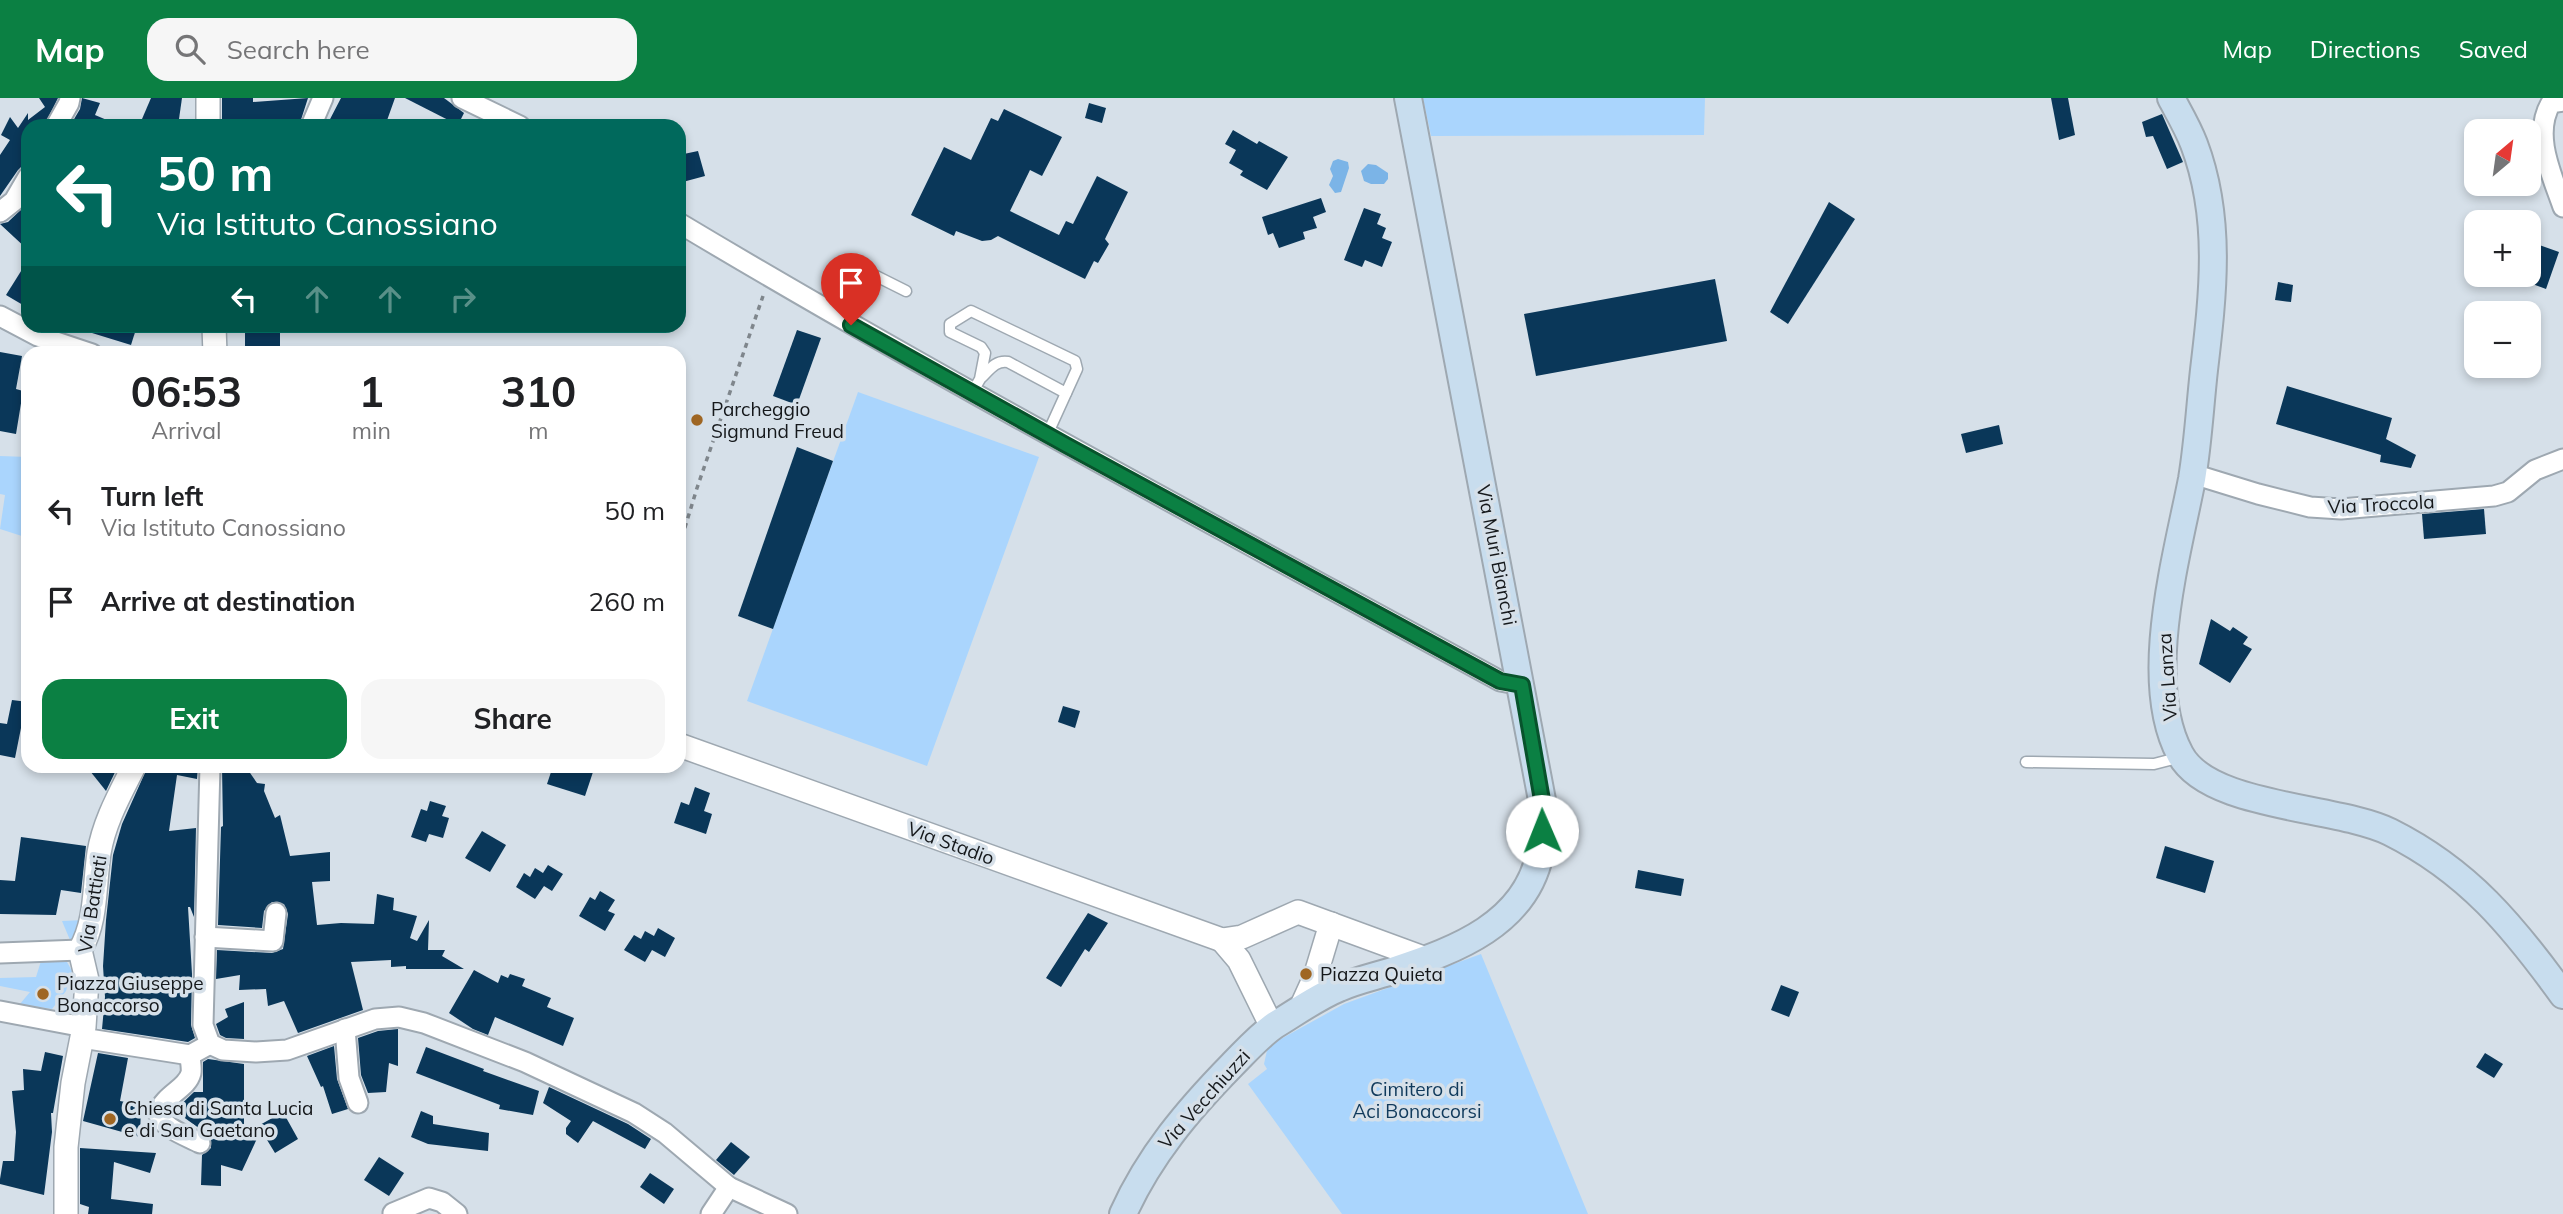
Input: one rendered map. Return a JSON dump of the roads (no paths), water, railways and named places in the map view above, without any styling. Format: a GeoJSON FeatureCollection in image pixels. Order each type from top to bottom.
{"type":"FeatureCollection","features":[{"type":"Feature","properties":{"kind":"main road","name":"Via Muri Bianchi"},"geometry":{"type":"LineString","coordinates":[[1300,1010],[1338,988],[1452,950],[1480,934],[1508,913],[1524,894],[1533,876],[1541,843],[1542,800],[1522,685],[1408,98]]}},
{"type":"Feature","properties":{"kind":"main road","name":"Via Lanza"},"geometry":{"type":"LineString","coordinates":[[2171,98],[2194,143],[2208,192],[2213,233],[2213,295],[2193,474],[2163,628],[2165,705],[2172,736],[2181,757]]}},
{"type":"Feature","properties":{"kind":"main road"},"geometry":{"type":"LineString","coordinates":[[2181,757],[2198,774],[2229,791],[2270,803],[2352,818],[2388,831],[2433,856],[2505,918],[2563,995]]}},
{"type":"Feature","properties":{"kind":"main road","name":"Via Vecchiuzzi"},"geometry":{"type":"LineString","coordinates":[[1123,1214],[1158,1149],[1188,1111],[1272,1027],[1300,1010]]}},
{"type":"Feature","properties":{"kind":"street"},"geometry":{"type":"LineString","coordinates":[[60,119],[69,98]]}},
{"type":"Feature","properties":{"kind":"street"},"geometry":{"type":"LineString","coordinates":[[208,98],[208,119]]}},
{"type":"Feature","properties":{"kind":"street"},"geometry":{"type":"LineString","coordinates":[[313,119],[323,98]]}},
{"type":"Feature","properties":{"kind":"street"},"geometry":{"type":"LineString","coordinates":[[462,98],[506,119]]}},
{"type":"Feature","properties":{"kind":"street"},"geometry":{"type":"LineString","coordinates":[[2563,101],[2552,103],[2545,115],[2543,131],[2549,164],[2563,207]]}},
{"type":"Feature","properties":{"kind":"street"},"geometry":{"type":"LineString","coordinates":[[0,212],[21,193]]}},
{"type":"Feature","properties":{"kind":"street"},"geometry":{"type":"LineString","coordinates":[[686,227],[833,314],[976,386],[1047,435],[1500,681],[1522,685]]}},
{"type":"Feature","properties":{"kind":"street"},"geometry":{"type":"LineString","coordinates":[[0,316],[21,327]]}},
{"type":"Feature","properties":{"kind":"street"},"geometry":{"type":"LineString","coordinates":[[32,333],[68,346]]}},
{"type":"Feature","properties":{"kind":"street","name":"Via Troccola"},"geometry":{"type":"LineString","coordinates":[[2193,474],[2258,495],[2310,507],[2341,509],[2494,496],[2508,492],[2535,470],[2563,459]]}},
{"type":"Feature","properties":{"kind":"street","name":"Via Stadio"},"geometry":{"type":"LineString","coordinates":[[686,748],[1222,940]]}},
{"type":"Feature","properties":{"kind":"street","name":"Via Battiati"},"geometry":{"type":"LineString","coordinates":[[66,1214],[66,1147],[72,1083],[83,1033],[87,980],[80,950],[92,920],[99,851],[106,826],[131,773]]}},
{"type":"Feature","properties":{"kind":"street"},"geometry":{"type":"LineString","coordinates":[[210,773],[203,1025],[210,1044],[223,1050],[287,1050],[376,1019],[399,1017],[424,1023],[500,1052],[634,1113],[665,1133],[729,1187],[788,1214]]}},
{"type":"Feature","properties":{"kind":"street"},"geometry":{"type":"LineString","coordinates":[[1222,940],[1242,937],[1298,912],[1426,959]]}},
{"type":"Feature","properties":{"kind":"street"},"geometry":{"type":"LineString","coordinates":[[205,937],[273,941],[276,913]]}},
{"type":"Feature","properties":{"kind":"street"},"geometry":{"type":"LineString","coordinates":[[1300,1010],[1315,977],[1331,924]]}},
{"type":"Feature","properties":{"kind":"street"},"geometry":{"type":"LineString","coordinates":[[1222,940],[1239,960],[1272,1027]]}},
{"type":"Feature","properties":{"kind":"street"},"geometry":{"type":"LineString","coordinates":[[0,953],[80,950]]}},
{"type":"Feature","properties":{"kind":"street"},"geometry":{"type":"LineString","coordinates":[[0,1011],[83,1033],[190,1055],[210,1044]]}},
{"type":"Feature","properties":{"kind":"street"},"geometry":{"type":"LineString","coordinates":[[345,1029],[349,1078],[358,1103]]}},
{"type":"Feature","properties":{"kind":"street"},"geometry":{"type":"LineString","coordinates":[[190,1055],[191,1074],[182,1087],[171,1093],[158,1113],[160,1119],[168,1125],[200,1143]]}},
{"type":"Feature","properties":{"kind":"street"},"geometry":{"type":"LineString","coordinates":[[711,1214],[729,1187]]}},
{"type":"Feature","properties":{"kind":"street"},"geometry":{"type":"LineString","coordinates":[[393,1213],[429,1198],[442,1202],[457,1214]]}},
{"type":"Feature","properties":{"kind":"lane"},"geometry":{"type":"LineString","coordinates":[[833,314],[849,282],[866,271],[906,291]]}},
{"type":"Feature","properties":{"kind":"lane"},"geometry":{"type":"LineString","coordinates":[[976,386],[985,362],[985,353],[982,347],[950,331],[950,324],[971,311],[1075,361],[1077,369],[1047,435]]}},
{"type":"Feature","properties":{"kind":"lane"},"geometry":{"type":"LineString","coordinates":[[976,386],[993,366],[1001,361],[1008,362],[1066,393]]}},
{"type":"Feature","properties":{"kind":"lane"},"geometry":{"type":"LineString","coordinates":[[2026,762],[2154,764],[2181,757]]}},
{"type":"Feature","properties":{"kind":"place","name":"Parcheggio Sigmund Freud"},"geometry":{"type":"Point","coordinates":[697,420]}},
{"type":"Feature","properties":{"kind":"place","name":"Piazza Quieta"},"geometry":{"type":"Point","coordinates":[1306,974]}},
{"type":"Feature","properties":{"kind":"place","name":"Piazza Giuseppe Bonaccorso"},"geometry":{"type":"Point","coordinates":[43,994]}},
{"type":"Feature","properties":{"kind":"place","name":"Chiesa di Santa Lucia e di San Gaetano"},"geometry":{"type":"Point","coordinates":[110,1119]}},
{"type":"Feature","properties":{"kind":"park label","name":"Cimitero di Aci Bonaccorsi"},"geometry":{"type":"Point","coordinates":[1417,1100]}}]}
